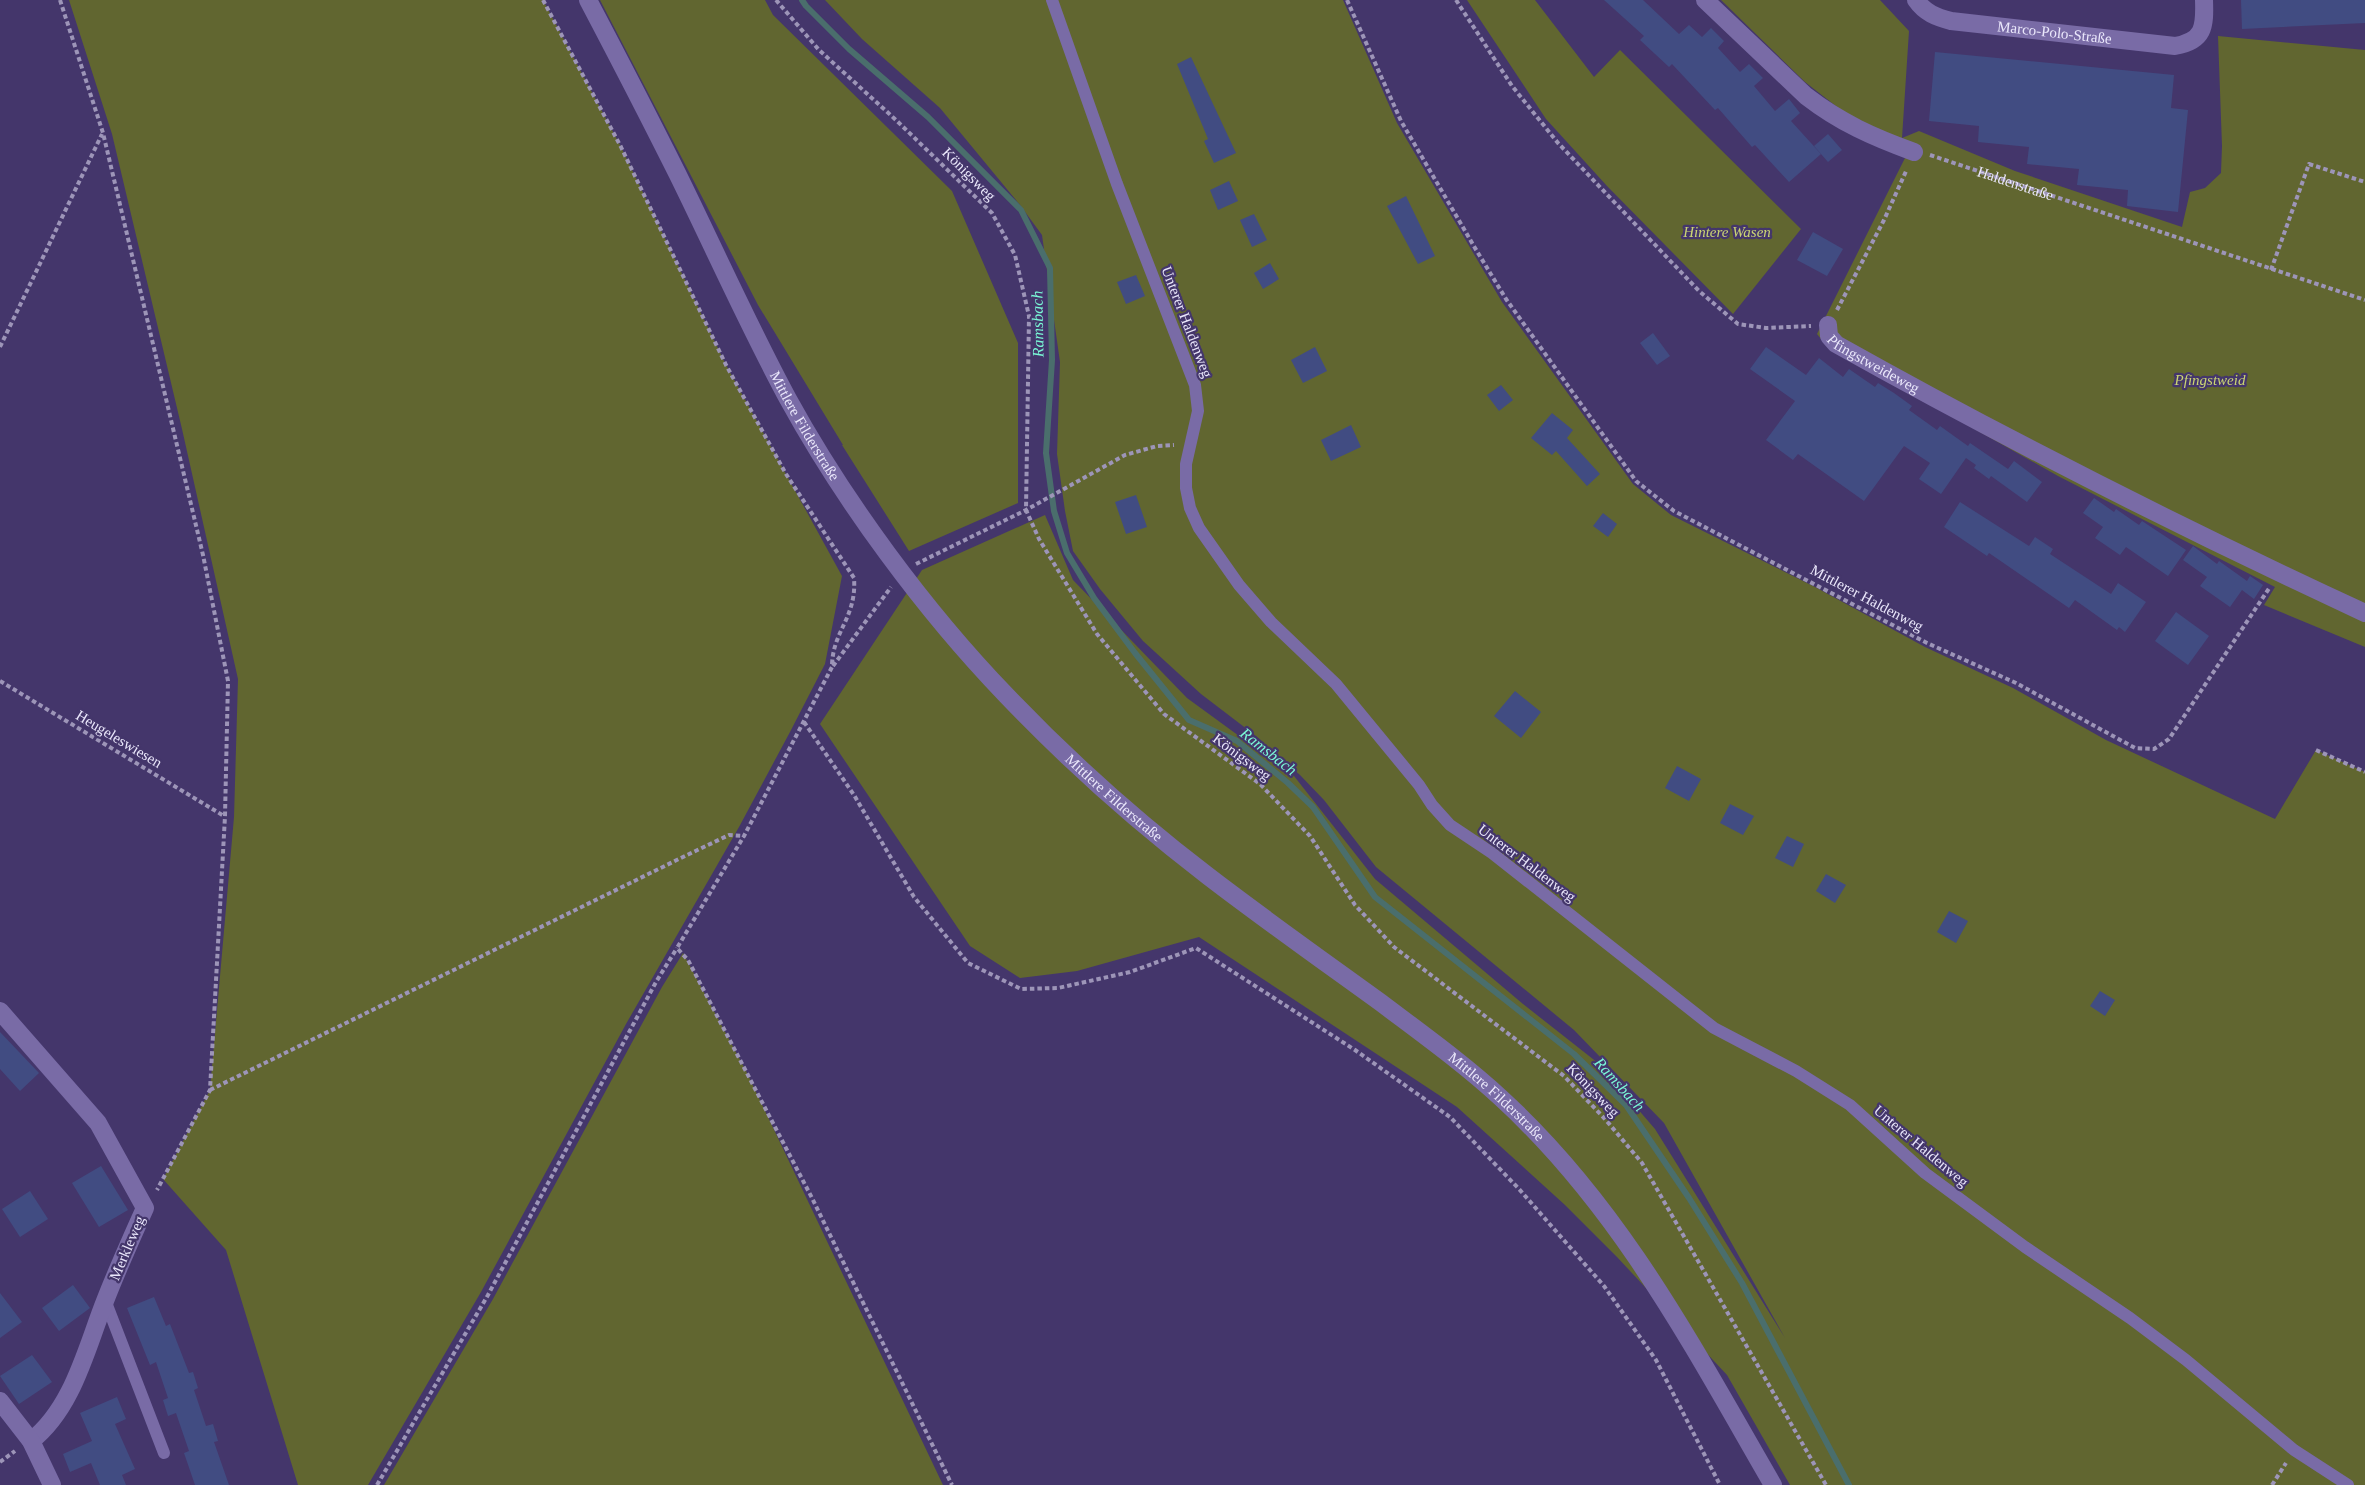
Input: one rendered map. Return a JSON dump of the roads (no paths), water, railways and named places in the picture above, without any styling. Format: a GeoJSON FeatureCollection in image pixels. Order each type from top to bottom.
{"type":"FeatureCollection","features":[{"type":"Feature","properties":{"kind":"main road","name":"Mittlere Filderstraße"},"geometry":{"type":"LineString","coordinates":[[588,0],[790,401],[843,488],[903,573],[951,633],[1004,693],[1076,764],[1154,833],[1209,877],[1434,1042],[1501,1097],[1560,1157],[1608,1214],[1649,1274],[1773,1485]]}},
{"type":"Feature","properties":{"kind":"main road"},"geometry":{"type":"LineString","coordinates":[[1705,0],[1806,96],[1824,110],[1867,135],[1914,152]]}},
{"type":"Feature","properties":{"kind":"main road","name":"Marco-Polo-Straße"},"geometry":{"type":"LineString","coordinates":[[1916,0],[1922,8],[1935,17],[1951,21],[2163,45],[2185,44],[2197,38],[2201,33],[2204,19],[2204,0]]}},
{"type":"Feature","properties":{"kind":"main road","name":"Pfingstweideweg"},"geometry":{"type":"LineString","coordinates":[[1828,325],[1832,340],[1855,354],[2086,478],[2278,573],[2365,613]]}},
{"type":"Feature","properties":{"kind":"main road","name":"Merkleweg"},"geometry":{"type":"LineString","coordinates":[[0,1011],[98,1123],[145,1208],[105,1300],[72,1388],[45,1430],[31,1441]]}},
{"type":"Feature","properties":{"kind":"main road"},"geometry":{"type":"LineString","coordinates":[[0,1401],[31,1441],[52,1485]]}},
{"type":"Feature","properties":{"kind":"lane","name":"Unterer Haldenweg"},"geometry":{"type":"LineString","coordinates":[[1052,0],[1117,184],[1195,385],[1198,411],[1186,464],[1186,488],[1190,508],[1199,528],[1239,585],[1271,622],[1336,684],[1419,785],[1432,806],[1450,825],[1492,853],[1714,1028],[1796,1071],[1850,1105],[1925,1173],[2025,1247],[2130,1318],[2186,1360],[2294,1450],[2348,1485]]}},
{"type":"Feature","properties":{"kind":"lane"},"geometry":{"type":"LineString","coordinates":[[105,1300],[164,1453]]}},
{"type":"Feature","properties":{"kind":"waterway","name":"Ramsbach"},"geometry":{"type":"LineString","coordinates":[[802,0],[849,49],[928,117],[1021,210],[1050,268],[1052,360],[1046,453],[1054,511],[1067,553],[1094,598],[1189,720],[1237,741],[1288,783],[1313,807],[1375,897],[1574,1054],[1626,1105],[1689,1198],[1742,1283],[1849,1485]]}},
{"type":"Feature","properties":{"kind":"park label","name":"Hintere Wasen"},"geometry":{"type":"Point","coordinates":[1727,232]}},
{"type":"Feature","properties":{"kind":"park label","name":"Pfingstweid"},"geometry":{"type":"Point","coordinates":[2210,380]}}]}
